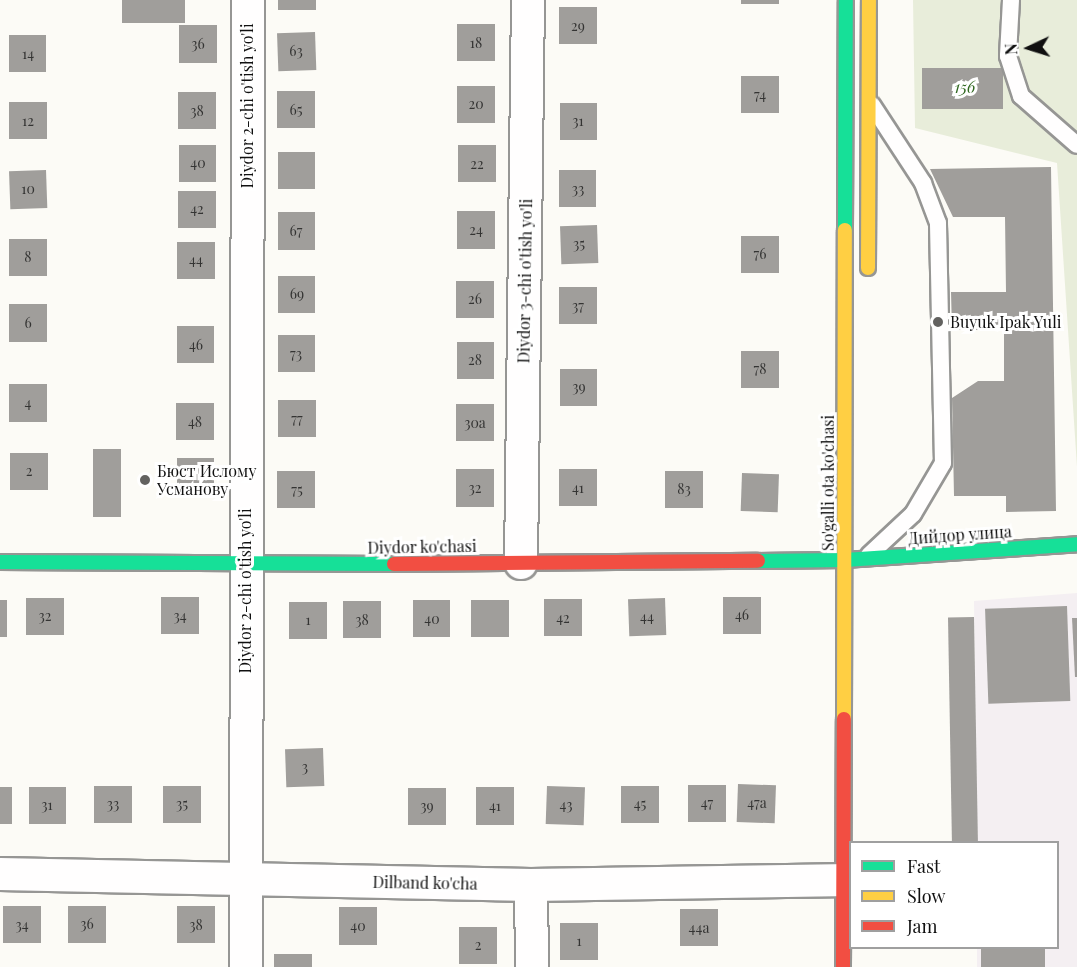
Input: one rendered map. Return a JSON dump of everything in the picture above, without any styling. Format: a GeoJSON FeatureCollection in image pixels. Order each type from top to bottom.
{"type":"FeatureCollection","features":[{"type":"Feature","properties":{"kind":"main road","name":"So'galli ota ko'chasi"},"geometry":{"type":"LineString","coordinates":[[843,967],[847,880],[844,560],[846,0]]}},
{"type":"Feature","properties":{"kind":"main road"},"geometry":{"type":"LineString","coordinates":[[868,289],[869,0]]}},
{"type":"Feature","properties":{"kind":"main road"},"geometry":{"type":"LineString","coordinates":[[866,535],[866,564]]}},
{"type":"Feature","properties":{"kind":"main road","name":"Дийдор улица"},"geometry":{"type":"LineString","coordinates":[[844,560],[866,564],[1077,544]]}},
{"type":"Feature","properties":{"kind":"main road","name":"Diydor ko'chasi"},"geometry":{"type":"LineString","coordinates":[[0,562],[244,565],[844,560]]}},
{"type":"Feature","properties":{"kind":"street","name":"Diydor 2-chi o'tish yo'li"},"geometry":{"type":"LineString","coordinates":[[246,967],[244,565],[248,0]]}},
{"type":"Feature","properties":{"kind":"street","name":"Diydor 3-chi o'tish yo'li"},"geometry":{"type":"LineString","coordinates":[[521,562],[528,0]]}},
{"type":"Feature","properties":{"kind":"street","name":"Dilband ko'cha"},"geometry":{"type":"LineString","coordinates":[[0,874],[531,885],[847,880]]}},
{"type":"Feature","properties":{"kind":"street"},"geometry":{"type":"LineString","coordinates":[[531,885],[532,967]]}},
{"type":"Feature","properties":{"kind":"lane"},"geometry":{"type":"LineString","coordinates":[[1011,0],[1008,56],[1021,96],[1077,145]]}},
{"type":"Feature","properties":{"kind":"lane"},"geometry":{"type":"LineString","coordinates":[[866,564],[913,514],[943,464],[938,223],[923,183],[901,144],[869,102]]}},
{"type":"Feature","properties":{"kind":"shaded area"},"geometry":{"type":"Polygon","coordinates":[[[1077,593],[1077,967],[977,967],[977,949],[1059,949],[1059,841],[977,841],[974,601],[1077,593]]]}},
{"type":"Feature","properties":{"kind":"green space","name":"156"},"geometry":{"type":"Polygon","coordinates":[[[913,0],[1077,0],[1077,467],[1057,163],[915,128],[913,0]]]}},
{"type":"Feature","properties":{"kind":"building"},"geometry":{"type":"Polygon","coordinates":[[[122,0],[185,0],[185,23],[122,23],[122,0]]]}},
{"type":"Feature","properties":{"kind":"building"},"geometry":{"type":"Polygon","coordinates":[[[278,0],[316,0],[316,10],[278,10],[278,0]]]}},
{"type":"Feature","properties":{"kind":"building"},"geometry":{"type":"Polygon","coordinates":[[[741,0],[779,0],[779,4],[741,4],[741,0]]]}},
{"type":"Feature","properties":{"kind":"building"},"geometry":{"type":"Polygon","coordinates":[[[559,7],[597,7],[597,44],[559,44],[559,7]]]}},
{"type":"Feature","properties":{"kind":"building"},"geometry":{"type":"Polygon","coordinates":[[[457,24],[495,24],[495,61],[457,61],[457,24]]]}},
{"type":"Feature","properties":{"kind":"building"},"geometry":{"type":"Polygon","coordinates":[[[179,25],[217,25],[217,63],[179,63],[179,25]]]}},
{"type":"Feature","properties":{"kind":"building"},"geometry":{"type":"Polygon","coordinates":[[[315,32],[316,70],[278,71],[277,33],[315,32]]]}},
{"type":"Feature","properties":{"kind":"building"},"geometry":{"type":"Polygon","coordinates":[[[9,35],[46,35],[46,72],[9,72],[9,35]]]}},
{"type":"Feature","properties":{"kind":"building"},"geometry":{"type":"Polygon","coordinates":[[[922,68],[1003,68],[1003,109],[922,109],[922,68]]]}},
{"type":"Feature","properties":{"kind":"building"},"geometry":{"type":"Polygon","coordinates":[[[741,76],[779,76],[779,113],[741,113],[741,76]]]}},
{"type":"Feature","properties":{"kind":"building"},"geometry":{"type":"Polygon","coordinates":[[[457,86],[495,86],[495,123],[457,123],[457,86]]]}},
{"type":"Feature","properties":{"kind":"building"},"geometry":{"type":"Polygon","coordinates":[[[277,91],[315,91],[315,128],[277,128],[277,91]]]}},
{"type":"Feature","properties":{"kind":"building"},"geometry":{"type":"Polygon","coordinates":[[[178,92],[216,92],[216,129],[178,129],[178,92]]]}},
{"type":"Feature","properties":{"kind":"building"},"geometry":{"type":"Polygon","coordinates":[[[9,102],[47,102],[47,139],[9,139],[9,102]]]}},
{"type":"Feature","properties":{"kind":"building"},"geometry":{"type":"Polygon","coordinates":[[[560,103],[597,103],[597,140],[560,140],[560,103]]]}},
{"type":"Feature","properties":{"kind":"building"},"geometry":{"type":"Polygon","coordinates":[[[179,145],[216,145],[216,182],[179,182],[179,145]]]}},
{"type":"Feature","properties":{"kind":"building"},"geometry":{"type":"Polygon","coordinates":[[[458,145],[496,145],[496,182],[458,182],[458,145]]]}},
{"type":"Feature","properties":{"kind":"building"},"geometry":{"type":"Polygon","coordinates":[[[278,152],[315,152],[315,189],[278,189],[278,152]]]}},
{"type":"Feature","properties":{"kind":"building"},"geometry":{"type":"Polygon","coordinates":[[[1051,167],[1056,511],[1006,512],[1006,496],[954,496],[952,398],[978,381],[1004,381],[1004,330],[952,330],[951,292],[1006,292],[1005,217],[953,217],[930,169],[1051,167]]]}},
{"type":"Feature","properties":{"kind":"building"},"geometry":{"type":"Polygon","coordinates":[[[46,170],[47,208],[10,209],[9,171],[46,170]]]}},
{"type":"Feature","properties":{"kind":"building"},"geometry":{"type":"Polygon","coordinates":[[[559,170],[596,170],[596,207],[559,207],[559,170]]]}},
{"type":"Feature","properties":{"kind":"building"},"geometry":{"type":"Polygon","coordinates":[[[178,191],[216,191],[216,228],[178,228],[178,191]]]}},
{"type":"Feature","properties":{"kind":"building"},"geometry":{"type":"Polygon","coordinates":[[[457,211],[495,211],[495,249],[457,249],[457,211]]]}},
{"type":"Feature","properties":{"kind":"building"},"geometry":{"type":"Polygon","coordinates":[[[278,212],[315,212],[315,250],[278,250],[278,212]]]}},
{"type":"Feature","properties":{"kind":"building"},"geometry":{"type":"Polygon","coordinates":[[[597,225],[598,263],[561,264],[560,226],[597,225]]]}},
{"type":"Feature","properties":{"kind":"building"},"geometry":{"type":"Polygon","coordinates":[[[741,236],[779,236],[779,273],[741,273],[741,236]]]}},
{"type":"Feature","properties":{"kind":"building"},"geometry":{"type":"Polygon","coordinates":[[[9,239],[47,239],[47,276],[9,276],[9,239]]]}},
{"type":"Feature","properties":{"kind":"building"},"geometry":{"type":"Polygon","coordinates":[[[177,242],[215,242],[215,279],[177,279],[177,242]]]}},
{"type":"Feature","properties":{"kind":"building"},"geometry":{"type":"Polygon","coordinates":[[[278,276],[315,276],[315,313],[278,313],[278,276]]]}},
{"type":"Feature","properties":{"kind":"building"},"geometry":{"type":"Polygon","coordinates":[[[456,281],[494,281],[494,318],[456,318],[456,281]]]}},
{"type":"Feature","properties":{"kind":"building"},"geometry":{"type":"Polygon","coordinates":[[[559,287],[597,287],[597,324],[559,324],[559,287]]]}},
{"type":"Feature","properties":{"kind":"building"},"geometry":{"type":"Polygon","coordinates":[[[9,304],[47,304],[47,342],[9,342],[9,304]]]}},
{"type":"Feature","properties":{"kind":"building"},"geometry":{"type":"Polygon","coordinates":[[[177,326],[214,326],[214,363],[177,363],[177,326]]]}},
{"type":"Feature","properties":{"kind":"building"},"geometry":{"type":"Polygon","coordinates":[[[278,335],[315,335],[315,372],[278,372],[278,335]]]}},
{"type":"Feature","properties":{"kind":"building"},"geometry":{"type":"Polygon","coordinates":[[[457,342],[494,342],[494,379],[457,379],[457,342]]]}},
{"type":"Feature","properties":{"kind":"building"},"geometry":{"type":"Polygon","coordinates":[[[741,351],[779,351],[779,388],[741,388],[741,351]]]}},
{"type":"Feature","properties":{"kind":"building"},"geometry":{"type":"Polygon","coordinates":[[[560,369],[597,369],[597,406],[560,406],[560,369]]]}},
{"type":"Feature","properties":{"kind":"building"},"geometry":{"type":"Polygon","coordinates":[[[9,384],[47,384],[47,422],[9,422],[9,384]]]}},
{"type":"Feature","properties":{"kind":"building"},"geometry":{"type":"Polygon","coordinates":[[[278,400],[316,400],[316,437],[278,437],[278,400]]]}},
{"type":"Feature","properties":{"kind":"building"},"geometry":{"type":"Polygon","coordinates":[[[176,403],[214,403],[214,440],[176,440],[176,403]]]}},
{"type":"Feature","properties":{"kind":"building"},"geometry":{"type":"Polygon","coordinates":[[[456,404],[494,404],[494,441],[456,441],[456,404]]]}},
{"type":"Feature","properties":{"kind":"building"},"geometry":{"type":"Polygon","coordinates":[[[93,449],[121,449],[121,517],[93,517],[93,449]]]}},
{"type":"Feature","properties":{"kind":"building"},"geometry":{"type":"Polygon","coordinates":[[[10,453],[48,453],[48,490],[10,490],[10,453]]]}},
{"type":"Feature","properties":{"kind":"building"},"geometry":{"type":"Polygon","coordinates":[[[177,458],[214,458],[214,496],[177,496],[177,458]]]}},
{"type":"Feature","properties":{"kind":"building"},"geometry":{"type":"Polygon","coordinates":[[[456,469],[494,469],[494,507],[456,507],[456,469]]]}},
{"type":"Feature","properties":{"kind":"building"},"geometry":{"type":"Polygon","coordinates":[[[559,469],[597,469],[597,506],[559,506],[559,469]]]}},
{"type":"Feature","properties":{"kind":"building"},"geometry":{"type":"Polygon","coordinates":[[[277,471],[315,471],[315,508],[277,508],[277,471]]]}},
{"type":"Feature","properties":{"kind":"building"},"geometry":{"type":"Polygon","coordinates":[[[665,471],[703,471],[703,508],[665,508],[665,471]]]}},
{"type":"Feature","properties":{"kind":"building"},"geometry":{"type":"Polygon","coordinates":[[[742,473],[779,474],[778,512],[741,511],[742,473]]]}},
{"type":"Feature","properties":{"kind":"building"},"geometry":{"type":"Polygon","coordinates":[[[161,597],[199,597],[199,634],[161,634],[161,597]]]}},
{"type":"Feature","properties":{"kind":"building"},"geometry":{"type":"Polygon","coordinates":[[[723,597],[761,597],[761,634],[723,634],[723,597]]]}},
{"type":"Feature","properties":{"kind":"building"},"geometry":{"type":"Polygon","coordinates":[[[26,598],[64,598],[64,635],[26,635],[26,598]]]}},
{"type":"Feature","properties":{"kind":"building"},"geometry":{"type":"Polygon","coordinates":[[[665,598],[666,635],[629,636],[628,599],[665,598]]]}},
{"type":"Feature","properties":{"kind":"building"},"geometry":{"type":"Polygon","coordinates":[[[544,599],[582,599],[582,636],[544,636],[544,599]]]}},
{"type":"Feature","properties":{"kind":"building"},"geometry":{"type":"Polygon","coordinates":[[[0,600],[7,600],[7,637],[0,637],[0,600]]]}},
{"type":"Feature","properties":{"kind":"building"},"geometry":{"type":"Polygon","coordinates":[[[413,600],[450,600],[450,637],[413,637],[413,600]]]}},
{"type":"Feature","properties":{"kind":"building"},"geometry":{"type":"Polygon","coordinates":[[[471,600],[509,600],[509,637],[471,637],[471,600]]]}},
{"type":"Feature","properties":{"kind":"building"},"geometry":{"type":"Polygon","coordinates":[[[343,601],[381,601],[381,638],[343,638],[343,601]]]}},
{"type":"Feature","properties":{"kind":"building"},"geometry":{"type":"Polygon","coordinates":[[[289,602],[327,602],[327,639],[289,639],[289,602]]]}},
{"type":"Feature","properties":{"kind":"building"},"geometry":{"type":"Polygon","coordinates":[[[1067,606],[1070,701],[988,704],[985,609],[1067,606]]]}},
{"type":"Feature","properties":{"kind":"building"},"geometry":{"type":"Polygon","coordinates":[[[948,617],[974,617],[978,841],[952,841],[948,617]]]}},
{"type":"Feature","properties":{"kind":"building"},"geometry":{"type":"Polygon","coordinates":[[[1072,618],[1077,618],[1077,677],[1075,677],[1072,618]]]}},
{"type":"Feature","properties":{"kind":"building"},"geometry":{"type":"Polygon","coordinates":[[[323,748],[324,786],[286,787],[285,749],[323,748]]]}},
{"type":"Feature","properties":{"kind":"building"},"geometry":{"type":"Polygon","coordinates":[[[738,784],[776,785],[775,823],[737,822],[738,784]]]}},
{"type":"Feature","properties":{"kind":"building"},"geometry":{"type":"Polygon","coordinates":[[[688,785],[726,785],[726,822],[688,822],[688,785]]]}},
{"type":"Feature","properties":{"kind":"building"},"geometry":{"type":"Polygon","coordinates":[[[94,786],[132,786],[132,823],[94,823],[94,786]]]}},
{"type":"Feature","properties":{"kind":"building"},"geometry":{"type":"Polygon","coordinates":[[[163,786],[201,786],[201,823],[163,823],[163,786]]]}},
{"type":"Feature","properties":{"kind":"building"},"geometry":{"type":"Polygon","coordinates":[[[547,786],[585,787],[584,825],[546,824],[547,786]]]}},
{"type":"Feature","properties":{"kind":"building"},"geometry":{"type":"Polygon","coordinates":[[[621,786],[659,786],[659,823],[621,823],[621,786]]]}},
{"type":"Feature","properties":{"kind":"building"},"geometry":{"type":"Polygon","coordinates":[[[0,787],[12,787],[12,824],[0,824],[0,787]]]}},
{"type":"Feature","properties":{"kind":"building"},"geometry":{"type":"Polygon","coordinates":[[[29,787],[66,787],[66,824],[29,824],[29,787]]]}},
{"type":"Feature","properties":{"kind":"building"},"geometry":{"type":"Polygon","coordinates":[[[476,787],[514,787],[514,825],[476,825],[476,787]]]}},
{"type":"Feature","properties":{"kind":"building"},"geometry":{"type":"Polygon","coordinates":[[[408,788],[446,788],[446,825],[408,825],[408,788]]]}},
{"type":"Feature","properties":{"kind":"building"},"geometry":{"type":"Polygon","coordinates":[[[3,906],[41,906],[41,943],[3,943],[3,906]]]}},
{"type":"Feature","properties":{"kind":"building"},"geometry":{"type":"Polygon","coordinates":[[[68,906],[106,906],[106,943],[68,943],[68,906]]]}},
{"type":"Feature","properties":{"kind":"building"},"geometry":{"type":"Polygon","coordinates":[[[177,906],[215,906],[215,943],[177,943],[177,906]]]}},
{"type":"Feature","properties":{"kind":"building"},"geometry":{"type":"Polygon","coordinates":[[[339,907],[377,907],[377,945],[339,945],[339,907]]]}},
{"type":"Feature","properties":{"kind":"building"},"geometry":{"type":"Polygon","coordinates":[[[680,909],[718,909],[718,946],[680,946],[680,909]]]}},
{"type":"Feature","properties":{"kind":"building"},"geometry":{"type":"Polygon","coordinates":[[[560,923],[598,923],[598,960],[560,960],[560,923]]]}},
{"type":"Feature","properties":{"kind":"building"},"geometry":{"type":"Polygon","coordinates":[[[459,927],[497,927],[497,964],[459,964],[459,927]]]}},
{"type":"Feature","properties":{"kind":"building"},"geometry":{"type":"Polygon","coordinates":[[[981,949],[1045,949],[1045,967],[981,967],[981,949]]]}},
{"type":"Feature","properties":{"kind":"building"},"geometry":{"type":"Polygon","coordinates":[[[274,954],[312,954],[312,967],[274,967],[274,954]]]}},
{"type":"Feature","properties":{"kind":"traffic: fast"},"geometry":{"type":"LineString","coordinates":[[845,230],[846,0]]}},
{"type":"Feature","properties":{"kind":"traffic: fast"},"geometry":{"type":"LineString","coordinates":[[758,561],[845,560],[1077,544]]}},
{"type":"Feature","properties":{"kind":"traffic: fast"},"geometry":{"type":"LineString","coordinates":[[0,562],[394,564]]}},
{"type":"Feature","properties":{"kind":"traffic: slow"},"geometry":{"type":"LineString","coordinates":[[868,268],[869,0]]}},
{"type":"Feature","properties":{"kind":"traffic: slow"},"geometry":{"type":"LineString","coordinates":[[844,719],[845,230]]}},
{"type":"Feature","properties":{"kind":"traffic: jam"},"geometry":{"type":"LineString","coordinates":[[394,564],[758,561]]}},
{"type":"Feature","properties":{"kind":"traffic: jam"},"geometry":{"type":"LineString","coordinates":[[843,967],[844,719]]}},
{"type":"Feature","properties":{"kind":"place","name":"Buyuk Ipak Yuli"},"geometry":{"type":"Point","coordinates":[938,322]}},
{"type":"Feature","properties":{"kind":"place","name":"Бюст Ислому Усманову"},"geometry":{"type":"Point","coordinates":[145,480]}}]}
